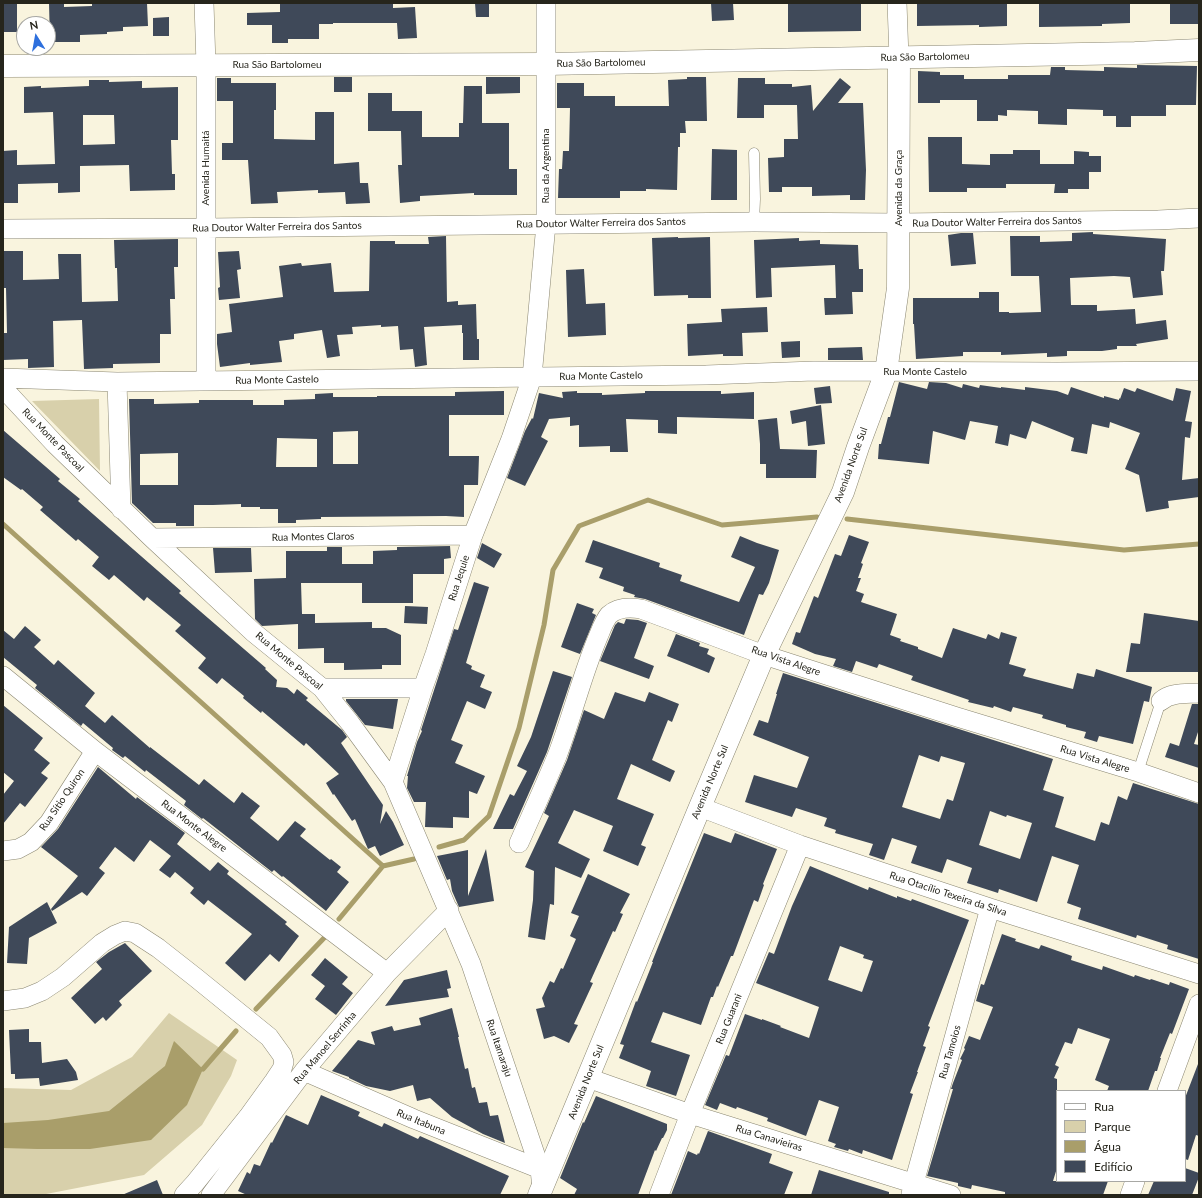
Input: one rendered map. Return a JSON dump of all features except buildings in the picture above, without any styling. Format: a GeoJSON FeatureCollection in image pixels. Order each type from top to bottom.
{"type":"FeatureCollection","features":[{"type":"Feature","properties":{"kind":"street","name":"Avenida Humaitá"},"geometry":{"type":"LineString","coordinates":[[204,3],[206,65],[206,381]]}},
{"type":"Feature","properties":{"kind":"street","name":"Rua da Argentina"},"geometry":{"type":"LineString","coordinates":[[532,377],[546,224],[546,3]]}},
{"type":"Feature","properties":{"kind":"street","name":"Avenida da Graça"},"geometry":{"type":"LineString","coordinates":[[886,372],[898,288],[899,223],[897,3]]}},
{"type":"Feature","properties":{"kind":"street","name":"Rua São Bartolomeu"},"geometry":{"type":"LineString","coordinates":[[3,66],[546,64],[1135,53],[1199,50]]}},
{"type":"Feature","properties":{"kind":"street","name":"Rua Doutor Walter Ferreira dos Santos"},"geometry":{"type":"LineString","coordinates":[[3,229],[754,222],[899,223],[1158,220],[1199,218]]}},
{"type":"Feature","properties":{"kind":"street","name":"Rua Monte Castelo"},"geometry":{"type":"LineString","coordinates":[[3,378],[117,382],[706,375],[814,371],[1199,371]]}},
{"type":"Feature","properties":{"kind":"street","name":"Avenida Norte Sul"},"geometry":{"type":"LineString","coordinates":[[540,1184],[588,1078],[764,655],[843,492],[886,372]]}},
{"type":"Feature","properties":{"kind":"street","name":"Rua Jequie"},"geometry":{"type":"LineString","coordinates":[[393,782],[473,535],[511,439],[532,377]]}},
{"type":"Feature","properties":{"kind":"street"},"geometry":{"type":"LineString","coordinates":[[117,382],[121,509]]}},
{"type":"Feature","properties":{"kind":"street","name":"Rua Monte Pascoal"},"geometry":{"type":"LineString","coordinates":[[3,388],[55,444],[121,509],[253,632],[322,688],[350,723],[393,782],[449,910]]}},
{"type":"Feature","properties":{"kind":"street","name":"Rua Montes Claros"},"geometry":{"type":"LineString","coordinates":[[152,538],[473,535]]}},
{"type":"Feature","properties":{"kind":"street","name":"Rua Vista Alegre"},"geometry":{"type":"LineString","coordinates":[[519,843],[557,755],[592,650],[608,616],[616,610],[632,607],[764,655],[957,717],[1138,772],[1199,793]]}},
{"type":"Feature","properties":{"kind":"street","name":"Rua Monte Alegre"},"geometry":{"type":"LineString","coordinates":[[3,676],[95,751],[388,974]]}},
{"type":"Feature","properties":{"kind":"street"},"geometry":{"type":"LineString","coordinates":[[322,688],[423,688]]}},
{"type":"Feature","properties":{"kind":"street"},"geometry":{"type":"LineString","coordinates":[[1161,701],[1170,696],[1199,693]]}},
{"type":"Feature","properties":{"kind":"street","name":"Rua Sítio Quiron"},"geometry":{"type":"LineString","coordinates":[[3,851],[18,849],[36,838],[49,823],[95,751]]}},
{"type":"Feature","properties":{"kind":"street","name":"Rua Otacílio Texeira da Silva"},"geometry":{"type":"LineString","coordinates":[[700,807],[800,845],[990,908],[1199,974]]}},
{"type":"Feature","properties":{"kind":"street","name":"Rua Guarani"},"geometry":{"type":"LineString","coordinates":[[659,1195],[690,1114],[800,845]]}},
{"type":"Feature","properties":{"kind":"street","name":"Rua Tamoios"},"geometry":{"type":"LineString","coordinates":[[912,1189],[990,908]]}},
{"type":"Feature","properties":{"kind":"street","name":"Rua Manoel Serrinha"},"geometry":{"type":"LineString","coordinates":[[214,1194],[304,1071],[388,974],[449,910]]}},
{"type":"Feature","properties":{"kind":"street","name":"Rua Itamaraju"},"geometry":{"type":"LineString","coordinates":[[449,910],[471,964],[540,1184]]}},
{"type":"Feature","properties":{"kind":"street"},"geometry":{"type":"LineString","coordinates":[[3,1001],[25,998],[42,991],[63,977],[102,943],[125,931],[136,933],[158,948],[269,1037],[282,1055],[284,1062],[282,1068],[248,1117],[184,1195]]}},
{"type":"Feature","properties":{"kind":"street"},"geometry":{"type":"LineString","coordinates":[[1167,1090],[1199,1004]]}},
{"type":"Feature","properties":{"kind":"street","name":"Rua Itabuna"},"geometry":{"type":"LineString","coordinates":[[304,1071],[414,1119],[540,1184]]}},
{"type":"Feature","properties":{"kind":"street","name":"Rua Canavieiras"},"geometry":{"type":"LineString","coordinates":[[588,1078],[912,1189],[951,1195]]}},
{"type":"Feature","properties":{"kind":"street"},"geometry":{"type":"LineString","coordinates":[[1130,1195],[1135,1182]]}},
{"type":"Feature","properties":{"kind":"lane"},"geometry":{"type":"LineString","coordinates":[[754,153],[754,222]]}},
{"type":"Feature","properties":{"kind":"lane"},"geometry":{"type":"LineString","coordinates":[[1138,772],[1161,701]]}},
{"type":"Feature","properties":{"kind":"green space"},"geometry":{"type":"Polygon","coordinates":[[[99,399],[100,471],[32,401],[99,399]]]}},
{"type":"Feature","properties":{"kind":"green space"},"geometry":{"type":"Polygon","coordinates":[[[169,1013],[237,1060],[231,1076],[202,1125],[144,1175],[41,1195],[3,1195],[3,1088],[71,1090],[132,1057],[169,1013]]]}},
{"type":"Feature","properties":{"kind":"water"},"geometry":{"type":"Polygon","coordinates":[[[174,1041],[203,1069],[187,1105],[151,1140],[90,1149],[3,1148],[3,1123],[48,1120],[109,1111],[165,1066],[174,1041]]]}},
{"type":"Feature","properties":{"kind":"waterway"},"geometry":{"type":"LineString","coordinates":[[439,847],[464,840],[489,816],[519,728],[544,625],[553,570],[579,526],[648,500],[722,525],[817,517]]}},
{"type":"Feature","properties":{"kind":"waterway"},"geometry":{"type":"LineString","coordinates":[[847,519],[1124,550],[1199,544]]}},
{"type":"Feature","properties":{"kind":"waterway"},"geometry":{"type":"LineString","coordinates":[[3,524],[383,866]]}},
{"type":"Feature","properties":{"kind":"waterway"},"geometry":{"type":"LineString","coordinates":[[339,919],[383,866],[414,859]]}},
{"type":"Feature","properties":{"kind":"waterway"},"geometry":{"type":"LineString","coordinates":[[256,1009],[325,937]]}},
{"type":"Feature","properties":{"kind":"waterway"},"geometry":{"type":"LineString","coordinates":[[203,1069],[236,1031]]}}]}
